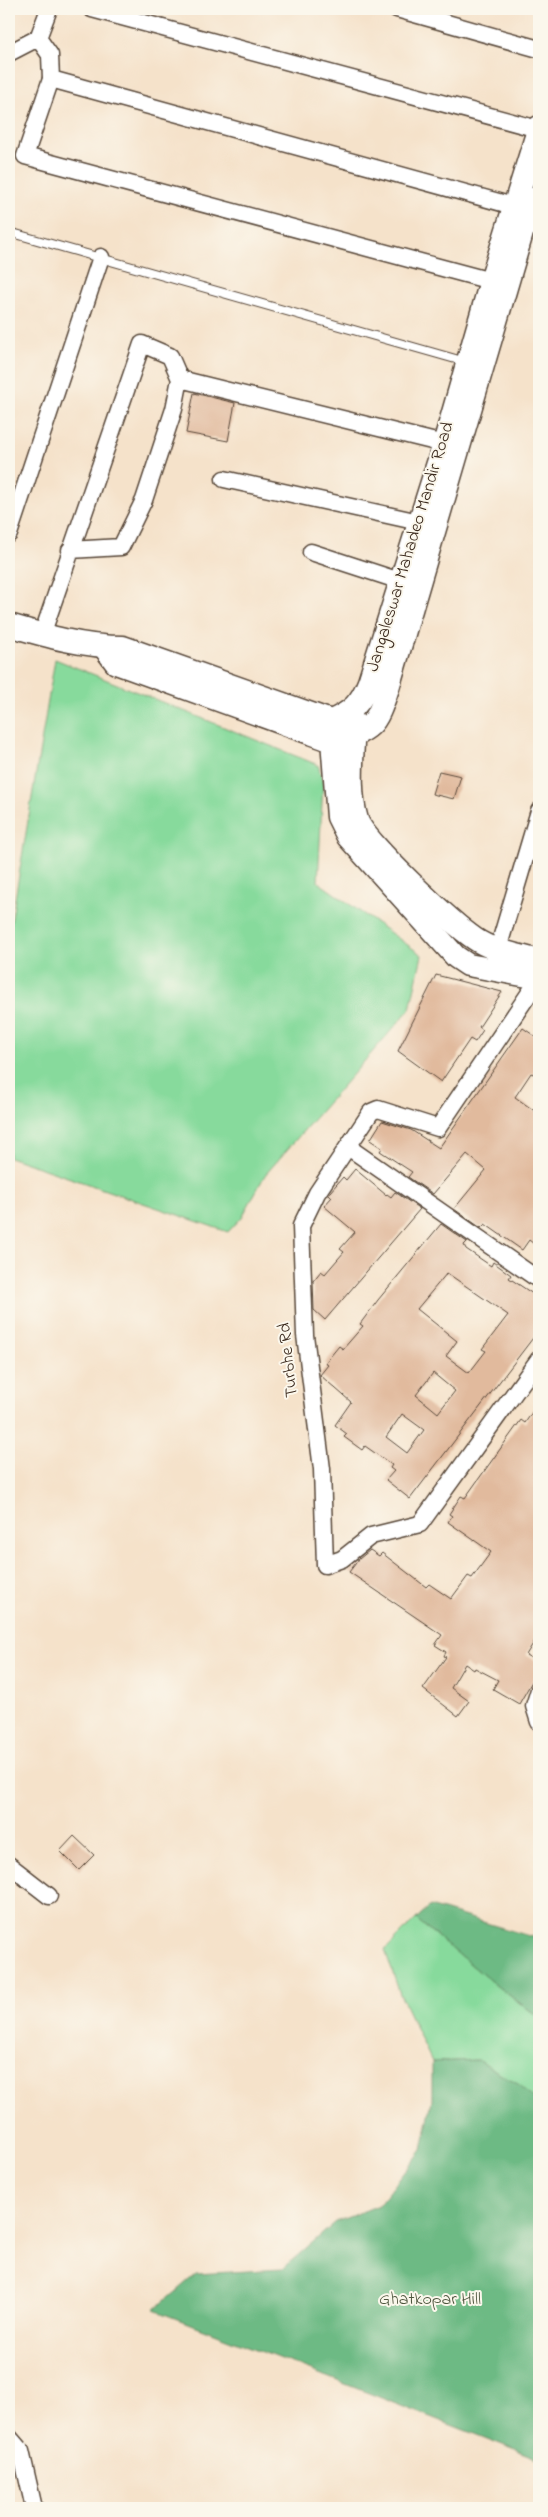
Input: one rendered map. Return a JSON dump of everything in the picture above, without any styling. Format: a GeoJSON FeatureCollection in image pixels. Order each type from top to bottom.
{"type":"FeatureCollection","features":[{"type":"Feature","properties":{"kind":"main road","name":"Jangaleswar Mahadeo Mandir Road"},"geometry":{"type":"LineString","coordinates":[[332,731],[354,735],[369,729],[380,711],[521,208],[539,128]]}},
{"type":"Feature","properties":{"kind":"main road","name":"Jangaleswar Mahadeo Mandir Road"},"geometry":{"type":"LineString","coordinates":[[355,708],[364,696],[444,444],[476,365],[490,281],[521,208],[539,176]]}},
{"type":"Feature","properties":{"kind":"main road"},"geometry":{"type":"LineString","coordinates":[[9,625],[42,635],[104,647],[123,647],[332,731]]}},
{"type":"Feature","properties":{"kind":"main road"},"geometry":{"type":"LineString","coordinates":[[355,708],[354,797],[358,823],[386,858],[476,940],[495,960],[539,978]]}},
{"type":"Feature","properties":{"kind":"main road"},"geometry":{"type":"LineString","coordinates":[[355,708],[332,731],[338,817],[348,837],[456,957],[468,965],[495,960],[539,961]]}},
{"type":"Feature","properties":{"kind":"street"},"geometry":{"type":"LineString","coordinates":[[9,53],[38,38],[49,9]]}},
{"type":"Feature","properties":{"kind":"street"},"geometry":{"type":"LineString","coordinates":[[92,9],[539,128]]}},
{"type":"Feature","properties":{"kind":"street"},"geometry":{"type":"LineString","coordinates":[[397,9],[539,49]]}},
{"type":"Feature","properties":{"kind":"street"},"geometry":{"type":"LineString","coordinates":[[38,38],[50,55],[51,78],[24,156],[490,281]]}},
{"type":"Feature","properties":{"kind":"street"},"geometry":{"type":"LineString","coordinates":[[51,78],[521,208]]}},
{"type":"Feature","properties":{"kind":"street"},"geometry":{"type":"LineString","coordinates":[[9,534],[101,257]]}},
{"type":"Feature","properties":{"kind":"street"},"geometry":{"type":"LineString","coordinates":[[42,635],[70,550],[142,344],[170,356],[180,379],[174,409],[144,500],[120,547],[70,550]]}},
{"type":"Feature","properties":{"kind":"street"},"geometry":{"type":"LineString","coordinates":[[180,379],[444,444]]}},
{"type":"Feature","properties":{"kind":"street"},"geometry":{"type":"LineString","coordinates":[[224,478],[419,522]]}},
{"type":"Feature","properties":{"kind":"street"},"geometry":{"type":"LineString","coordinates":[[311,552],[400,581]]}},
{"type":"Feature","properties":{"kind":"street"},"geometry":{"type":"LineString","coordinates":[[495,960],[539,811]]}},
{"type":"Feature","properties":{"kind":"street","name":"Turbhe Rd"},"geometry":{"type":"LineString","coordinates":[[539,978],[438,1128],[378,1109],[371,1112],[317,1193],[302,1226],[305,1335],[322,1469],[324,1565],[342,1560],[371,1536],[420,1524],[539,1359]]}},
{"type":"Feature","properties":{"kind":"street"},"geometry":{"type":"LineString","coordinates":[[348,1147],[539,1280]]}},
{"type":"Feature","properties":{"kind":"street"},"geometry":{"type":"LineString","coordinates":[[539,1690],[534,1706],[539,1722]]}},
{"type":"Feature","properties":{"kind":"street"},"geometry":{"type":"LineString","coordinates":[[9,1865],[49,1896]]}},
{"type":"Feature","properties":{"kind":"street"},"geometry":{"type":"LineString","coordinates":[[9,2437],[21,2451],[34,2508]]}},
{"type":"Feature","properties":{"kind":"lane"},"geometry":{"type":"LineString","coordinates":[[9,232],[476,365]]}},
{"type":"Feature","properties":{"kind":"green space"},"geometry":{"type":"Polygon","coordinates":[[[55,659],[318,765],[323,782],[318,882],[422,955],[410,1009],[265,1175],[242,1217],[228,1232],[9,1157],[9,935],[55,659]]]}},
{"type":"Feature","properties":{"kind":"green space"},"geometry":{"type":"Polygon","coordinates":[[[430,1906],[539,1939],[539,2017],[498,1987],[416,1919],[430,1906]]]}},
{"type":"Feature","properties":{"kind":"green space"},"geometry":{"type":"Polygon","coordinates":[[[416,1919],[498,1987],[539,2017],[539,2103],[521,2086],[478,2060],[432,2062],[400,1994],[385,1950],[416,1919]]]}},
{"type":"Feature","properties":{"kind":"green space","name":"Ghatkopar Hill"},"geometry":{"type":"Polygon","coordinates":[[[478,2060],[521,2086],[539,2103],[539,2459],[154,2310],[196,2274],[282,2269],[336,2222],[379,2205],[422,2150],[432,2100],[432,2062],[478,2060]]]}},
{"type":"Feature","properties":{"kind":"building"},"geometry":{"type":"Polygon","coordinates":[[[194,393],[235,403],[228,441],[186,433],[194,393]]]}},
{"type":"Feature","properties":{"kind":"building"},"geometry":{"type":"Polygon","coordinates":[[[439,771],[461,776],[454,799],[432,794],[439,771]]]}},
{"type":"Feature","properties":{"kind":"building"},"geometry":{"type":"Polygon","coordinates":[[[436,975],[502,992],[479,1027],[483,1030],[475,1042],[470,1039],[441,1082],[398,1051],[436,975]]]}},
{"type":"Feature","properties":{"kind":"building"},"geometry":{"type":"Polygon","coordinates":[[[523,1028],[539,1039],[539,1066],[533,1074],[531,1073],[515,1097],[539,1114],[539,1237],[534,1244],[529,1240],[522,1250],[485,1224],[481,1228],[454,1209],[486,1170],[467,1154],[433,1194],[408,1177],[412,1172],[380,1151],[382,1148],[370,1140],[382,1121],[411,1130],[439,1148],[523,1028]]]}},
{"type":"Feature","properties":{"kind":"building"},"geometry":{"type":"Polygon","coordinates":[[[355,1169],[386,1195],[391,1197],[395,1192],[420,1209],[325,1320],[314,1310],[313,1281],[321,1271],[325,1274],[344,1252],[340,1249],[355,1232],[324,1206],[332,1197],[329,1194],[330,1192],[343,1177],[346,1180],[355,1169]]]}},
{"type":"Feature","properties":{"kind":"building"},"geometry":{"type":"Polygon","coordinates":[[[441,1224],[467,1242],[464,1245],[466,1249],[491,1266],[493,1262],[511,1275],[509,1278],[539,1298],[539,1330],[410,1499],[386,1480],[394,1471],[390,1468],[392,1465],[365,1446],[362,1450],[344,1437],[347,1434],[335,1425],[351,1402],[320,1375],[328,1365],[325,1363],[339,1346],[343,1349],[363,1326],[360,1324],[441,1224]],[[447,1273],[417,1309],[457,1341],[446,1356],[469,1373],[486,1351],[482,1349],[508,1315],[447,1273]],[[433,1373],[416,1395],[438,1413],[455,1391],[433,1373]],[[402,1414],[386,1437],[407,1453],[424,1430],[402,1414]]]}},
{"type":"Feature","properties":{"kind":"building"},"geometry":{"type":"Polygon","coordinates":[[[539,1402],[539,1634],[526,1655],[539,1663],[539,1669],[519,1704],[493,1689],[498,1680],[465,1664],[451,1688],[469,1701],[458,1716],[423,1689],[446,1657],[444,1656],[446,1652],[435,1645],[442,1635],[349,1572],[359,1559],[370,1550],[379,1556],[382,1553],[426,1587],[429,1584],[451,1599],[468,1576],[472,1578],[491,1552],[448,1522],[452,1516],[449,1514],[461,1496],[465,1498],[521,1420],[525,1423],[539,1402]]]}},
{"type":"Feature","properties":{"kind":"building"},"geometry":{"type":"Polygon","coordinates":[[[74,1836],[94,1855],[79,1870],[60,1851],[74,1836]]]}}]}
